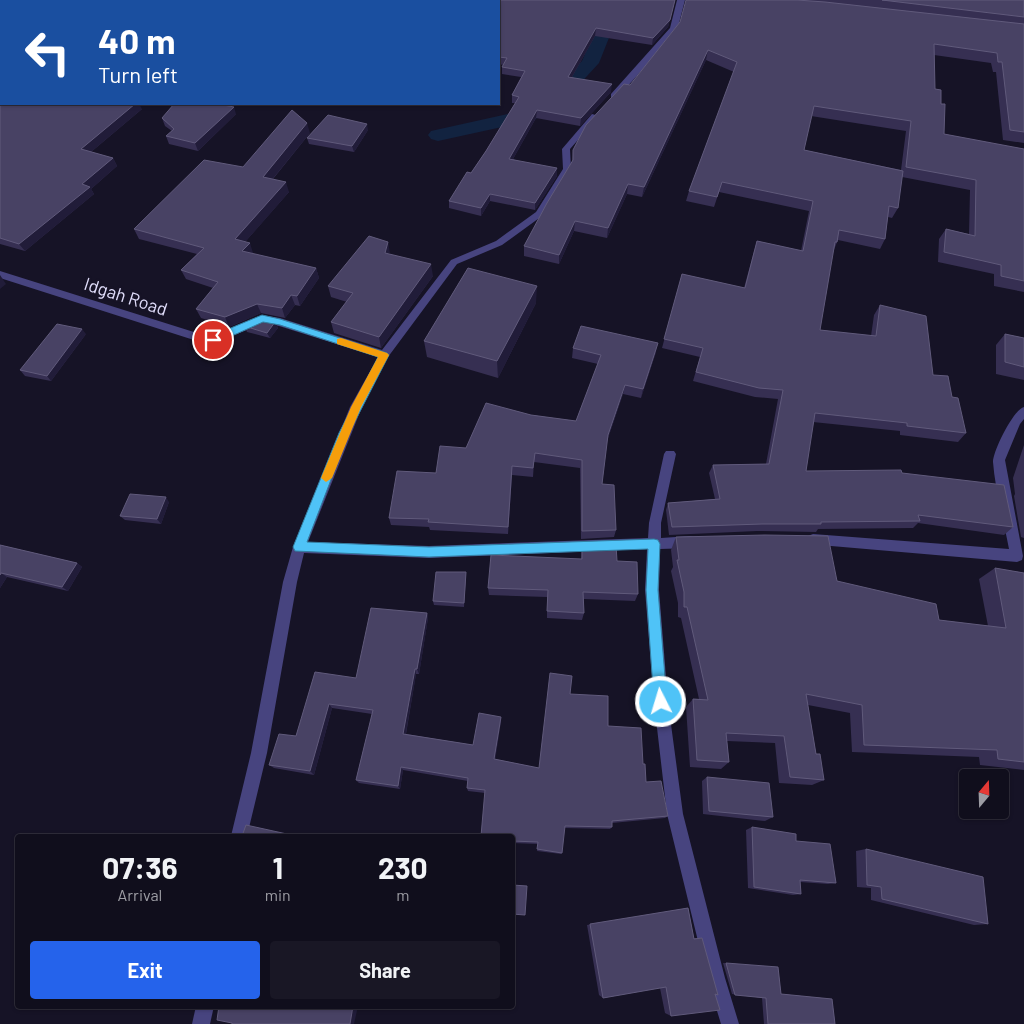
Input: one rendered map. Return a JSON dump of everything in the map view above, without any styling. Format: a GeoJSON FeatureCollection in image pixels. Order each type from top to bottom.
{"type":"FeatureCollection","features":[{"type":"Feature","properties":{"kind":"street"},"geometry":{"type":"LineString","coordinates":[[240,834],[258,753],[290,582],[299,547],[344,433],[384,355],[454,262],[499,243],[539,214],[567,169],[566,149],[674,29],[681,0]]}},
{"type":"Feature","properties":{"kind":"street","name":"Idgah Road"},"geometry":{"type":"LineString","coordinates":[[0,274],[198,337],[213,340],[262,319],[280,322],[384,355]]}},
{"type":"Feature","properties":{"kind":"street"},"geometry":{"type":"LineString","coordinates":[[796,540],[914,547],[1016,556],[999,460],[1015,422],[1024,411]]}},
{"type":"Feature","properties":{"kind":"street"},"geometry":{"type":"LineString","coordinates":[[670,454],[655,523],[654,544],[653,609],[661,702],[675,814],[716,978],[730,1024]]}},
{"type":"Feature","properties":{"kind":"street"},"geometry":{"type":"LineString","coordinates":[[299,547],[429,552],[701,542]]}},
{"type":"Feature","properties":{"kind":"street"},"geometry":{"type":"LineString","coordinates":[[201,1024],[204,1009]]}},
{"type":"Feature","properties":{"kind":"building"},"geometry":{"type":"Polygon","coordinates":[[[500,0],[675,0],[670,20],[653,38],[596,28],[568,77],[612,84],[581,118],[537,110],[509,159],[557,168],[535,203],[490,194],[481,208],[449,201],[467,172],[471,173],[486,151],[519,97],[512,95],[525,71],[502,67],[507,58],[500,57],[500,0]]]}},
{"type":"Feature","properties":{"kind":"building"},"geometry":{"type":"Polygon","coordinates":[[[686,0],[797,0],[1024,24],[1024,132],[1010,130],[1002,62],[998,62],[997,53],[934,44],[935,89],[941,90],[941,104],[945,104],[944,134],[1024,149],[1024,281],[1001,276],[1001,265],[944,252],[946,229],[975,236],[976,180],[906,167],[911,121],[814,106],[804,150],[903,171],[898,208],[889,206],[885,239],[839,230],[837,242],[835,242],[820,330],[876,336],[880,305],[926,316],[933,375],[948,376],[952,397],[958,398],[966,433],[907,426],[907,423],[815,413],[806,471],[901,470],[902,473],[1004,485],[1013,527],[918,515],[920,521],[672,527],[668,503],[720,499],[713,465],[769,464],[783,390],[759,388],[696,372],[703,348],[664,339],[682,274],[745,288],[757,241],[803,251],[813,201],[722,182],[717,197],[689,191],[737,62],[708,50],[644,187],[628,184],[608,228],[575,221],[559,255],[524,246],[573,160],[573,150],[586,125],[624,84],[630,85],[680,22],[686,0]]]}},
{"type":"Feature","properties":{"kind":"building"},"geometry":{"type":"Polygon","coordinates":[[[882,0],[1024,0],[1024,17],[882,0]]]}},
{"type":"Feature","properties":{"kind":"building"},"geometry":{"type":"Polygon","coordinates":[[[0,105],[134,105],[81,149],[113,158],[82,184],[90,187],[19,244],[0,238],[0,105]]]}},
{"type":"Feature","properties":{"kind":"building"},"geometry":{"type":"Polygon","coordinates":[[[173,105],[223,105],[234,107],[195,143],[166,136],[174,129],[162,118],[173,105]]]}},
{"type":"Feature","properties":{"kind":"building"},"geometry":{"type":"Polygon","coordinates":[[[292,110],[307,123],[263,177],[286,182],[235,239],[250,243],[242,251],[316,268],[297,296],[291,295],[282,308],[257,304],[225,317],[196,309],[218,282],[181,270],[204,248],[134,229],[204,160],[243,167],[292,110]]]}},
{"type":"Feature","properties":{"kind":"building"},"geometry":{"type":"Polygon","coordinates":[[[328,115],[367,124],[352,146],[307,138],[328,115]]]}},
{"type":"Feature","properties":{"kind":"building"},"geometry":{"type":"Polygon","coordinates":[[[369,236],[388,242],[385,253],[431,264],[379,337],[331,322],[353,293],[328,286],[369,236]]]}},
{"type":"Feature","properties":{"kind":"building"},"geometry":{"type":"Polygon","coordinates":[[[468,268],[537,286],[497,361],[424,341],[468,268]]]}},
{"type":"Feature","properties":{"kind":"building"},"geometry":{"type":"Polygon","coordinates":[[[261,319],[275,322],[267,333],[244,326],[261,319]]]}},
{"type":"Feature","properties":{"kind":"building"},"geometry":{"type":"Polygon","coordinates":[[[57,324],[82,329],[47,376],[20,370],[57,324]]]}},
{"type":"Feature","properties":{"kind":"building"},"geometry":{"type":"Polygon","coordinates":[[[581,326],[658,343],[643,389],[625,385],[608,435],[602,484],[614,485],[616,530],[582,531],[582,460],[535,453],[533,468],[512,466],[508,527],[428,522],[429,519],[389,518],[397,471],[436,473],[440,446],[466,448],[486,403],[531,415],[576,421],[601,355],[573,348],[581,326]]]}},
{"type":"Feature","properties":{"kind":"building"},"geometry":{"type":"Polygon","coordinates":[[[1005,334],[1024,338],[1024,367],[1005,362],[1005,334]]]}},
{"type":"Feature","properties":{"kind":"building"},"geometry":{"type":"Polygon","coordinates":[[[130,494],[166,497],[157,519],[120,516],[130,494]]]}},
{"type":"Feature","properties":{"kind":"building"},"geometry":{"type":"Polygon","coordinates":[[[828,536],[837,581],[936,604],[939,620],[1006,628],[995,568],[1024,573],[1024,762],[998,759],[997,750],[864,745],[862,705],[806,694],[816,754],[820,754],[824,780],[790,777],[784,736],[726,733],[729,762],[697,760],[693,699],[708,700],[687,607],[684,607],[684,592],[677,560],[679,560],[676,537],[828,536]]]}},
{"type":"Feature","properties":{"kind":"building"},"geometry":{"type":"Polygon","coordinates":[[[0,545],[77,563],[62,587],[1,573],[0,575],[0,545]]]}},
{"type":"Feature","properties":{"kind":"building"},"geometry":{"type":"Polygon","coordinates":[[[616,545],[617,561],[637,562],[638,594],[583,592],[584,613],[547,611],[548,590],[488,588],[491,555],[582,559],[582,546],[616,545]]]}},
{"type":"Feature","properties":{"kind":"building"},"geometry":{"type":"Polygon","coordinates":[[[436,572],[466,572],[464,603],[433,601],[436,572]]]}},
{"type":"Feature","properties":{"kind":"building"},"geometry":{"type":"Polygon","coordinates":[[[371,608],[427,613],[403,734],[473,745],[479,713],[501,717],[494,759],[539,768],[550,673],[572,676],[570,694],[608,696],[608,726],[641,728],[646,782],[661,781],[668,816],[612,821],[612,827],[565,826],[562,853],[537,849],[538,842],[515,841],[515,834],[481,834],[485,790],[467,788],[468,778],[401,767],[398,786],[356,780],[373,710],[329,704],[310,771],[269,765],[279,734],[296,736],[315,672],[356,678],[371,608]]]}},
{"type":"Feature","properties":{"kind":"building"},"geometry":{"type":"Polygon","coordinates":[[[707,777],[769,783],[773,817],[709,811],[707,777]]]}},
{"type":"Feature","properties":{"kind":"building"},"geometry":{"type":"Polygon","coordinates":[[[246,825],[287,834],[243,834],[246,825]]]}},
{"type":"Feature","properties":{"kind":"building"},"geometry":{"type":"Polygon","coordinates":[[[752,827],[796,834],[796,841],[830,844],[836,883],[800,880],[801,894],[754,887],[752,827]]]}},
{"type":"Feature","properties":{"kind":"building"},"geometry":{"type":"Polygon","coordinates":[[[866,849],[983,877],[988,924],[882,899],[881,887],[867,885],[866,849]]]}},
{"type":"Feature","properties":{"kind":"building"},"geometry":{"type":"Polygon","coordinates":[[[515,885],[527,886],[525,915],[515,914],[515,885]]]}},
{"type":"Feature","properties":{"kind":"building"},"geometry":{"type":"Polygon","coordinates":[[[688,908],[694,939],[702,938],[718,995],[715,994],[720,1010],[671,1016],[666,987],[603,998],[590,924],[688,908]]]}},
{"type":"Feature","properties":{"kind":"building"},"geometry":{"type":"Polygon","coordinates":[[[726,963],[778,967],[781,994],[832,999],[835,1024],[768,1024],[766,998],[735,995],[726,963]]]}},
{"type":"Feature","properties":{"kind":"building"},"geometry":{"type":"Polygon","coordinates":[[[219,1009],[352,1009],[350,1024],[232,1024],[217,1020],[219,1009]]]}},
{"type":"Feature","properties":{"kind":"waterway"},"geometry":{"type":"LineString","coordinates":[[438,135],[527,116],[557,97],[590,63],[616,0]]}},
{"type":"Feature","properties":{"kind":"slow traffic"},"geometry":{"type":"LineString","coordinates":[[326,478],[356,407],[384,355],[341,341]]}},
{"type":"Feature","properties":{"kind":"route"},"geometry":{"type":"LineString","coordinates":[[213,340],[262,319],[280,322],[384,355],[344,433],[299,547],[429,552],[654,544],[652,590],[661,702]]}}]}
